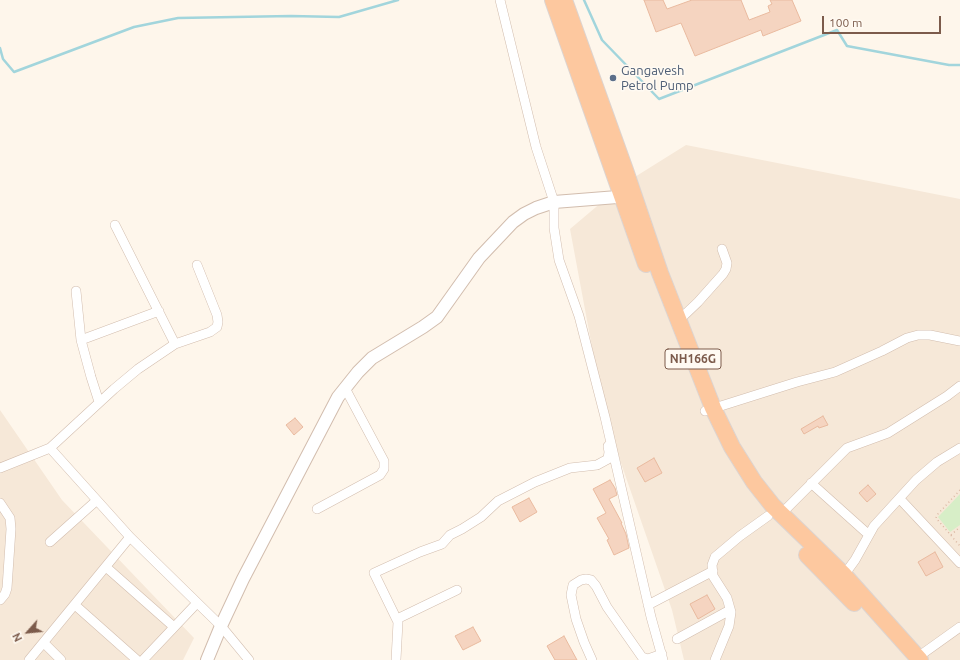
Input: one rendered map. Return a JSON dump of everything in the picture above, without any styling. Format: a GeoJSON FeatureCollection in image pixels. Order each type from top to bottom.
{"type":"FeatureCollection","features":[{"type":"Feature","properties":{"kind":"highway","name":"NH166G"},"geometry":{"type":"LineString","coordinates":[[553,0],[628,197],[660,272],[709,410]]}},
{"type":"Feature","properties":{"kind":"highway","name":"NH166G"},"geometry":{"type":"LineString","coordinates":[[564,0],[628,197],[659,299],[709,410],[750,476],[773,506],[775,515],[839,587],[914,659]]}},
{"type":"Feature","properties":{"kind":"highway","name":"NH166G"},"geometry":{"type":"LineString","coordinates":[[775,515],[844,575],[914,659]]}},
{"type":"Feature","properties":{"kind":"street"},"geometry":{"type":"LineString","coordinates":[[500,0],[536,147],[554,202],[554,228],[559,260],[579,316],[605,417],[648,605],[662,657],[648,659],[642,657],[607,607],[596,586],[591,580],[586,579],[573,585],[571,595],[576,619],[592,660]]}},
{"type":"Feature","properties":{"kind":"street"},"geometry":{"type":"LineString","coordinates":[[207,660],[243,579],[334,404],[358,372],[372,358],[427,325],[436,317],[478,258],[513,222],[536,208],[554,202],[628,197]]}},
{"type":"Feature","properties":{"kind":"street"},"geometry":{"type":"LineString","coordinates":[[115,224],[175,344]]}},
{"type":"Feature","properties":{"kind":"street"},"geometry":{"type":"LineString","coordinates":[[678,321],[698,302],[723,274],[727,263],[722,249]]}},
{"type":"Feature","properties":{"kind":"street"},"geometry":{"type":"LineString","coordinates":[[0,468],[50,448],[138,369],[175,344],[210,332],[217,327],[218,322],[197,265]]}},
{"type":"Feature","properties":{"kind":"street"},"geometry":{"type":"LineString","coordinates":[[76,291],[81,340],[91,377],[100,402]]}},
{"type":"Feature","properties":{"kind":"street"},"geometry":{"type":"LineString","coordinates":[[81,340],[159,311]]}},
{"type":"Feature","properties":{"kind":"street"},"geometry":{"type":"LineString","coordinates":[[709,410],[835,372],[907,338],[918,335],[930,335],[960,340]]}},
{"type":"Feature","properties":{"kind":"street"},"geometry":{"type":"LineString","coordinates":[[715,660],[729,626],[730,610],[727,598],[713,576],[712,565],[715,557],[740,536],[775,515],[847,448],[888,433],[947,396],[960,386]]}},
{"type":"Feature","properties":{"kind":"street"},"geometry":{"type":"LineString","coordinates":[[317,509],[380,475],[384,469],[384,461],[345,388]]}},
{"type":"Feature","properties":{"kind":"street"},"geometry":{"type":"LineString","coordinates":[[396,660],[397,619],[376,573],[420,552],[442,544],[450,535],[462,530],[498,501],[534,482],[570,468],[597,465],[608,459],[609,452],[604,427],[605,417]]}},
{"type":"Feature","properties":{"kind":"street"},"geometry":{"type":"LineString","coordinates":[[50,448],[96,501],[130,537],[221,626],[249,660]]}},
{"type":"Feature","properties":{"kind":"street"},"geometry":{"type":"LineString","coordinates":[[844,575],[855,560],[874,526],[916,480],[937,462],[960,448]]}},
{"type":"Feature","properties":{"kind":"street"},"geometry":{"type":"LineString","coordinates":[[811,483],[869,535]]}},
{"type":"Feature","properties":{"kind":"street"},"geometry":{"type":"LineString","coordinates":[[900,499],[960,563]]}},
{"type":"Feature","properties":{"kind":"street"},"geometry":{"type":"LineString","coordinates":[[50,542],[96,501]]}},
{"type":"Feature","properties":{"kind":"street"},"geometry":{"type":"LineString","coordinates":[[0,503],[10,518],[11,529],[7,588],[5,594],[0,600]]}},
{"type":"Feature","properties":{"kind":"street"},"geometry":{"type":"LineString","coordinates":[[29,660],[130,537]]}},
{"type":"Feature","properties":{"kind":"street"},"geometry":{"type":"LineString","coordinates":[[106,567],[174,628]]}},
{"type":"Feature","properties":{"kind":"street"},"geometry":{"type":"LineString","coordinates":[[648,605],[713,571]]}},
{"type":"Feature","properties":{"kind":"street"},"geometry":{"type":"LineString","coordinates":[[397,619],[456,590]]}},
{"type":"Feature","properties":{"kind":"street"},"geometry":{"type":"LineString","coordinates":[[143,660],[197,603]]}},
{"type":"Feature","properties":{"kind":"street"},"geometry":{"type":"LineString","coordinates":[[75,605],[137,660]]}},
{"type":"Feature","properties":{"kind":"street"},"geometry":{"type":"LineString","coordinates":[[677,639],[730,610]]}},
{"type":"Feature","properties":{"kind":"street"},"geometry":{"type":"LineString","coordinates":[[914,659],[960,627]]}},
{"type":"Feature","properties":{"kind":"street"},"geometry":{"type":"LineString","coordinates":[[44,643],[61,660]]}},
{"type":"Feature","properties":{"kind":"path"},"geometry":{"type":"LineString","coordinates":[[960,490],[948,502],[936,518],[960,546]]}},
{"type":"Feature","properties":{"kind":"path"},"geometry":{"type":"LineString","coordinates":[[951,535],[960,527]]}},
{"type":"Feature","properties":{"kind":"shaded area"},"geometry":{"type":"Polygon","coordinates":[[[686,145],[960,199],[960,660],[684,660],[672,610],[605,417],[570,229],[622,185],[686,145]]]}},
{"type":"Feature","properties":{"kind":"shaded area"},"geometry":{"type":"Polygon","coordinates":[[[0,410],[62,500],[194,638],[183,660],[0,660],[0,410]]]}},
{"type":"Feature","properties":{"kind":"green space"},"geometry":{"type":"Polygon","coordinates":[[[960,494],[960,525],[950,532],[938,517],[960,494]]]}},
{"type":"Feature","properties":{"kind":"building"},"geometry":{"type":"Polygon","coordinates":[[[644,0],[663,0],[667,9],[692,0],[741,0],[749,20],[770,12],[768,6],[772,4],[770,0],[792,0],[801,21],[763,36],[761,30],[695,56],[681,23],[656,32],[644,0]]]}},
{"type":"Feature","properties":{"kind":"building"},"geometry":{"type":"Polygon","coordinates":[[[823,416],[828,425],[819,428],[818,426],[804,434],[801,429],[823,416]]]}},
{"type":"Feature","properties":{"kind":"building"},"geometry":{"type":"Polygon","coordinates":[[[295,418],[303,427],[294,435],[286,425],[295,418]]]}},
{"type":"Feature","properties":{"kind":"building"},"geometry":{"type":"Polygon","coordinates":[[[654,458],[662,473],[645,482],[637,468],[654,458]]]}},
{"type":"Feature","properties":{"kind":"building"},"geometry":{"type":"Polygon","coordinates":[[[610,480],[617,495],[609,499],[622,523],[629,548],[614,555],[607,540],[609,539],[597,518],[606,513],[593,489],[610,480]]]}},
{"type":"Feature","properties":{"kind":"building"},"geometry":{"type":"Polygon","coordinates":[[[868,485],[876,494],[867,502],[859,493],[868,485]]]}},
{"type":"Feature","properties":{"kind":"building"},"geometry":{"type":"Polygon","coordinates":[[[529,498],[537,512],[520,522],[512,507],[529,498]]]}},
{"type":"Feature","properties":{"kind":"building"},"geometry":{"type":"Polygon","coordinates":[[[935,552],[943,567],[926,576],[918,562],[935,552]]]}},
{"type":"Feature","properties":{"kind":"building"},"geometry":{"type":"Polygon","coordinates":[[[707,595],[715,609],[698,619],[690,604],[707,595]]]}},
{"type":"Feature","properties":{"kind":"building"},"geometry":{"type":"Polygon","coordinates":[[[473,627],[481,641],[463,650],[455,636],[473,627]]]}},
{"type":"Feature","properties":{"kind":"building"},"geometry":{"type":"Polygon","coordinates":[[[564,636],[577,660],[555,660],[547,646],[564,636]]]}},
{"type":"Feature","properties":{"kind":"waterway"},"geometry":{"type":"LineString","coordinates":[[0,48],[3,59],[14,72],[134,27],[178,18],[291,16],[339,17],[398,0]]}},
{"type":"Feature","properties":{"kind":"waterway"},"geometry":{"type":"LineString","coordinates":[[584,0],[602,40],[659,99],[837,30],[847,46],[949,65],[960,65]]}},
{"type":"Feature","properties":{"kind":"place","name":"Gangavesh Petrol Pump"},"geometry":{"type":"Point","coordinates":[613,78]}}]}
